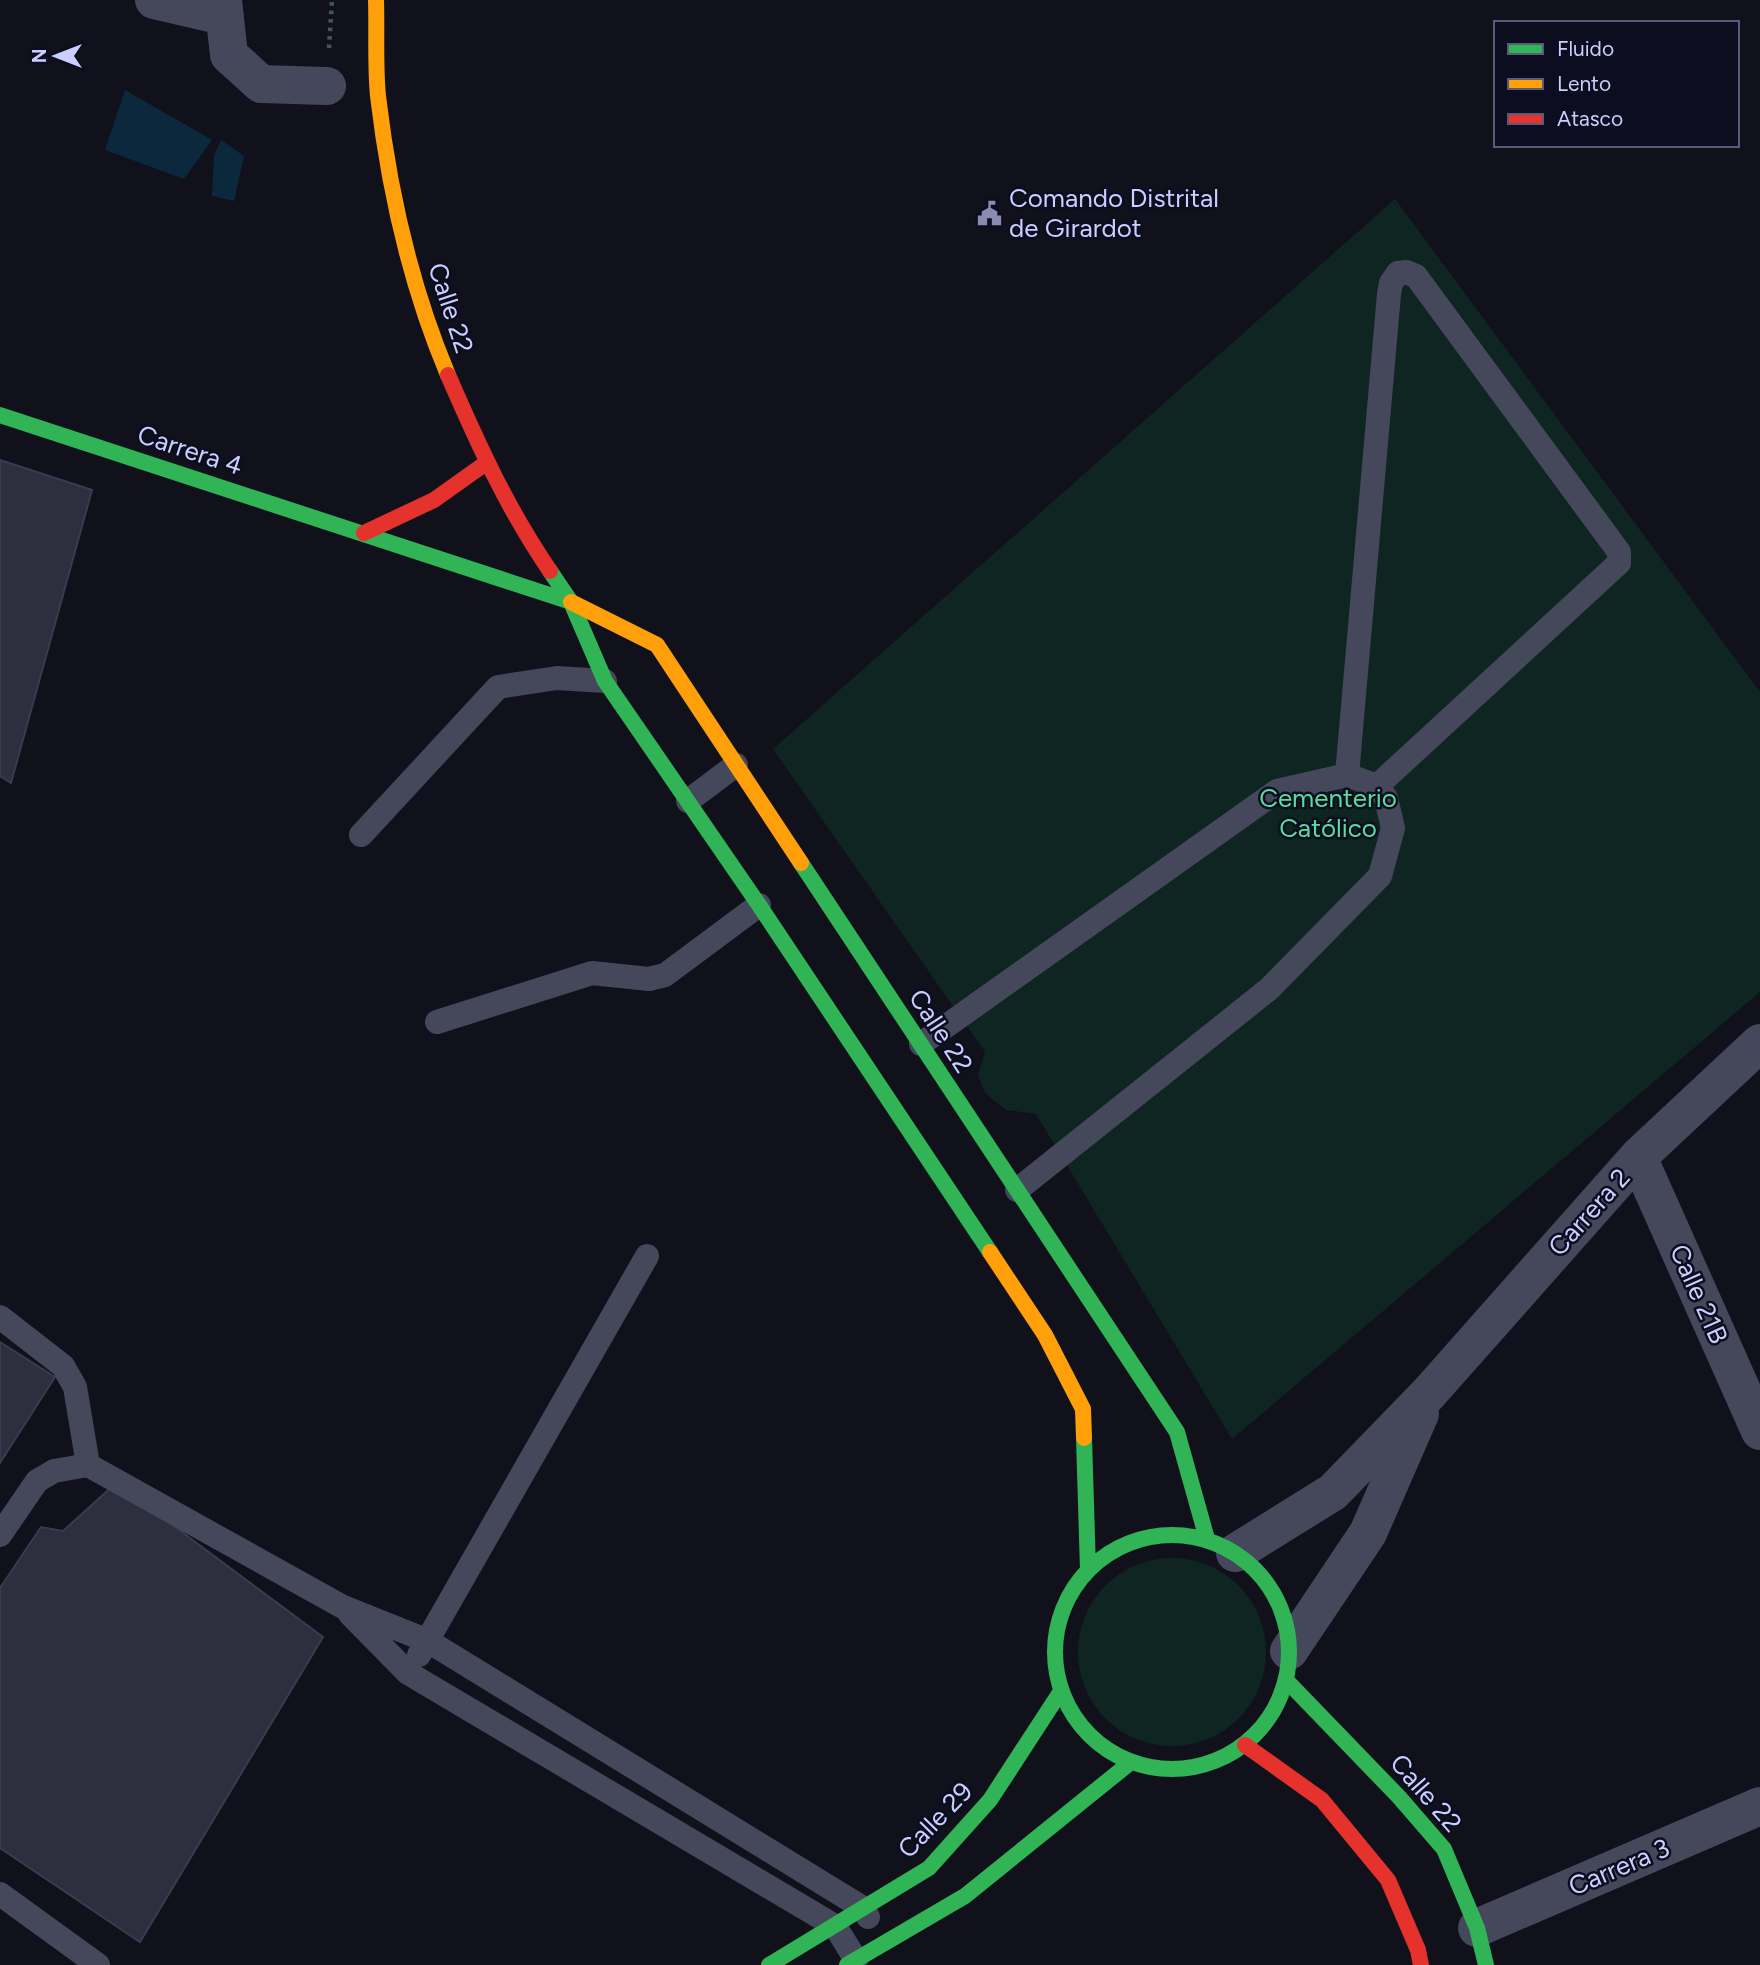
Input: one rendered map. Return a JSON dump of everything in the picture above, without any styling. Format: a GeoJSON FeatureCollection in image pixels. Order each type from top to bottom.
{"type":"FeatureCollection","features":[{"type":"Feature","properties":{"kind":"main road","name":"Calle 22"},"geometry":{"type":"LineString","coordinates":[[376,0],[378,94],[394,193],[416,284],[446,371],[486,464],[531,543],[571,602],[605,681],[759,905],[1045,1335],[1083,1409],[1088,1570]]}},
{"type":"Feature","properties":{"kind":"main road","name":"Carrera 4"},"geometry":{"type":"LineString","coordinates":[[0,415],[571,602]]}},
{"type":"Feature","properties":{"kind":"main road"},"geometry":{"type":"LineString","coordinates":[[364,533],[435,500],[486,464]]}},
{"type":"Feature","properties":{"kind":"main road","name":"Calle 22"},"geometry":{"type":"LineString","coordinates":[[571,602],[657,645],[1177,1432],[1221,1546]]}},
{"type":"Feature","properties":{"kind":"main road"},"geometry":{"type":"LineString","coordinates":[[1174,1535],[1221,1546],[1257,1572],[1275,1595],[1285,1622],[1288,1666],[1271,1716],[1245,1745],[1210,1764],[1171,1770],[1131,1762],[1101,1746],[1077,1721],[1061,1691],[1055,1658],[1058,1627],[1071,1594],[1088,1570],[1113,1550],[1143,1538],[1174,1535]]}},
{"type":"Feature","properties":{"kind":"main road","name":"Calle 22"},"geometry":{"type":"LineString","coordinates":[[1288,1666],[1444,1849],[1477,1928],[1486,1965]]}},
{"type":"Feature","properties":{"kind":"main road","name":"Calle 29"},"geometry":{"type":"LineString","coordinates":[[769,1965],[929,1868],[990,1800],[1061,1691]]}},
{"type":"Feature","properties":{"kind":"main road"},"geometry":{"type":"LineString","coordinates":[[1245,1745],[1322,1800],[1388,1880],[1418,1950],[1421,1965]]}},
{"type":"Feature","properties":{"kind":"main road"},"geometry":{"type":"LineString","coordinates":[[851,1962],[965,1896],[1131,1762]]}},
{"type":"Feature","properties":{"kind":"street"},"geometry":{"type":"LineString","coordinates":[[153,0],[223,8],[229,55],[261,85],[327,86]]}},
{"type":"Feature","properties":{"kind":"street","name":"Carrera 2"},"geometry":{"type":"LineString","coordinates":[[1221,1546],[1333,1492],[1429,1392],[1638,1157],[1760,1043]]}},
{"type":"Feature","properties":{"kind":"street","name":"Calle 21B"},"geometry":{"type":"LineString","coordinates":[[1638,1157],[1760,1431]]}},
{"type":"Feature","properties":{"kind":"street","name":"Carrera 2"},"geometry":{"type":"LineString","coordinates":[[1288,1666],[1368,1533],[1429,1392]]}},
{"type":"Feature","properties":{"kind":"street","name":"Carrera 3"},"geometry":{"type":"LineString","coordinates":[[1477,1928],[1760,1806]]}},
{"type":"Feature","properties":{"kind":"lane"},"geometry":{"type":"LineString","coordinates":[[1348,775],[1391,283],[1398,273],[1406,272],[1416,276],[1595,519],[1619,552],[1619,564],[1377,786]]}},
{"type":"Feature","properties":{"kind":"lane"},"geometry":{"type":"LineString","coordinates":[[361,835],[498,687],[557,678],[605,681]]}},
{"type":"Feature","properties":{"kind":"lane"},"geometry":{"type":"LineString","coordinates":[[688,801],[736,765]]}},
{"type":"Feature","properties":{"kind":"lane"},"geometry":{"type":"LineString","coordinates":[[921,1044],[1277,791],[1348,775],[1377,786],[1386,798],[1393,828],[1380,876],[1269,989],[1017,1190]]}},
{"type":"Feature","properties":{"kind":"lane"},"geometry":{"type":"LineString","coordinates":[[437,1022],[592,973],[649,979],[664,975],[759,905]]}},
{"type":"Feature","properties":{"kind":"lane"},"geometry":{"type":"LineString","coordinates":[[408,1674],[647,1256]]}},
{"type":"Feature","properties":{"kind":"lane"},"geometry":{"type":"LineString","coordinates":[[0,1317],[64,1366],[75,1387],[88,1465]]}},
{"type":"Feature","properties":{"kind":"lane"},"geometry":{"type":"LineString","coordinates":[[0,1535],[37,1481],[54,1472],[88,1465],[343,1607],[428,1641],[863,1908],[884,1944]]}},
{"type":"Feature","properties":{"kind":"lane"},"geometry":{"type":"LineString","coordinates":[[343,1607],[408,1674],[835,1926],[851,1962]]}},
{"type":"Feature","properties":{"kind":"lane"},"geometry":{"type":"LineString","coordinates":[[0,1894],[98,1965]]}},
{"type":"Feature","properties":{"kind":"path"},"geometry":{"type":"LineString","coordinates":[[327,86],[332,0]]}},
{"type":"Feature","properties":{"kind":"green space","name":"Cementerio Católico"},"geometry":{"type":"Polygon","coordinates":[[[1395,199],[1760,692],[1760,992],[1232,1439],[1036,1114],[1006,1110],[985,1093],[978,1075],[985,1052],[773,749],[1395,199]]]}},
{"type":"Feature","properties":{"kind":"green space"},"geometry":{"type":"Polygon","coordinates":[[[1172,1558],[1208,1566],[1224,1574],[1238,1586],[1250,1600],[1258,1616],[1266,1652],[1258,1688],[1250,1704],[1238,1718],[1224,1730],[1208,1738],[1172,1746],[1136,1738],[1120,1730],[1106,1718],[1094,1704],[1086,1688],[1078,1652],[1086,1616],[1094,1600],[1106,1586],[1120,1574],[1136,1566],[1172,1558]]]}},
{"type":"Feature","properties":{"kind":"water"},"geometry":{"type":"Polygon","coordinates":[[[125,90],[212,140],[184,179],[105,150],[125,90]]]}},
{"type":"Feature","properties":{"kind":"water"},"geometry":{"type":"Polygon","coordinates":[[[221,140],[244,156],[234,201],[212,196],[214,156],[221,140]]]}},
{"type":"Feature","properties":{"kind":"building"},"geometry":{"type":"Polygon","coordinates":[[[0,460],[92,490],[11,783],[0,776],[0,460]]]}},
{"type":"Feature","properties":{"kind":"building"},"geometry":{"type":"Polygon","coordinates":[[[0,1342],[55,1377],[0,1463],[0,1342]]]}},
{"type":"Feature","properties":{"kind":"building"},"geometry":{"type":"Polygon","coordinates":[[[116,1483],[323,1637],[140,1942],[0,1848],[0,1588],[41,1527],[63,1531],[116,1483]]]}},
{"type":"Feature","properties":{"kind":"traffic: fast"},"geometry":{"type":"LineString","coordinates":[[0,415],[571,602]]}},
{"type":"Feature","properties":{"kind":"traffic: fast"},"geometry":{"type":"LineString","coordinates":[[550,571],[571,602],[605,681],[759,905],[990,1252]]}},
{"type":"Feature","properties":{"kind":"traffic: fast"},"geometry":{"type":"LineString","coordinates":[[801,863],[1177,1432],[1207,1539]]}},
{"type":"Feature","properties":{"kind":"traffic: fast"},"geometry":{"type":"LineString","coordinates":[[1084,1438],[1088,1570]]}},
{"type":"Feature","properties":{"kind":"traffic: fast"},"geometry":{"type":"LineString","coordinates":[[1172,1535],[1217,1544],[1237,1555],[1262,1578],[1280,1607],[1289,1652],[1280,1697],[1269,1717],[1246,1742],[1217,1760],[1172,1769],[1127,1760],[1107,1749],[1082,1726],[1064,1697],[1055,1652],[1064,1607],[1075,1587],[1098,1562],[1127,1544],[1172,1535]]}},
{"type":"Feature","properties":{"kind":"traffic: fast"},"geometry":{"type":"LineString","coordinates":[[1286,1680],[1399,1797],[1444,1849],[1477,1928],[1486,1965]]}},
{"type":"Feature","properties":{"kind":"traffic: fast"},"geometry":{"type":"LineString","coordinates":[[769,1965],[929,1868],[990,1800],[1061,1691]]}},
{"type":"Feature","properties":{"kind":"traffic: fast"},"geometry":{"type":"LineString","coordinates":[[847,1965],[965,1896],[1131,1762]]}},
{"type":"Feature","properties":{"kind":"traffic: slow"},"geometry":{"type":"LineString","coordinates":[[376,0],[377,84],[388,167],[412,273],[448,375]]}},
{"type":"Feature","properties":{"kind":"traffic: slow"},"geometry":{"type":"LineString","coordinates":[[571,602],[657,645],[801,863]]}},
{"type":"Feature","properties":{"kind":"traffic: slow"},"geometry":{"type":"LineString","coordinates":[[990,1252],[1045,1335],[1083,1409],[1084,1438]]}},
{"type":"Feature","properties":{"kind":"traffic: jam"},"geometry":{"type":"LineString","coordinates":[[448,375],[482,451],[550,571]]}},
{"type":"Feature","properties":{"kind":"traffic: jam"},"geometry":{"type":"LineString","coordinates":[[364,533],[434,500],[486,463]]}},
{"type":"Feature","properties":{"kind":"traffic: jam"},"geometry":{"type":"LineString","coordinates":[[1245,1745],[1322,1800],[1388,1880],[1418,1950],[1421,1965]]}},
{"type":"Feature","properties":{"kind":"place","name":"Comando Distrital de Girardot"},"geometry":{"type":"Point","coordinates":[989,213]}}]}
